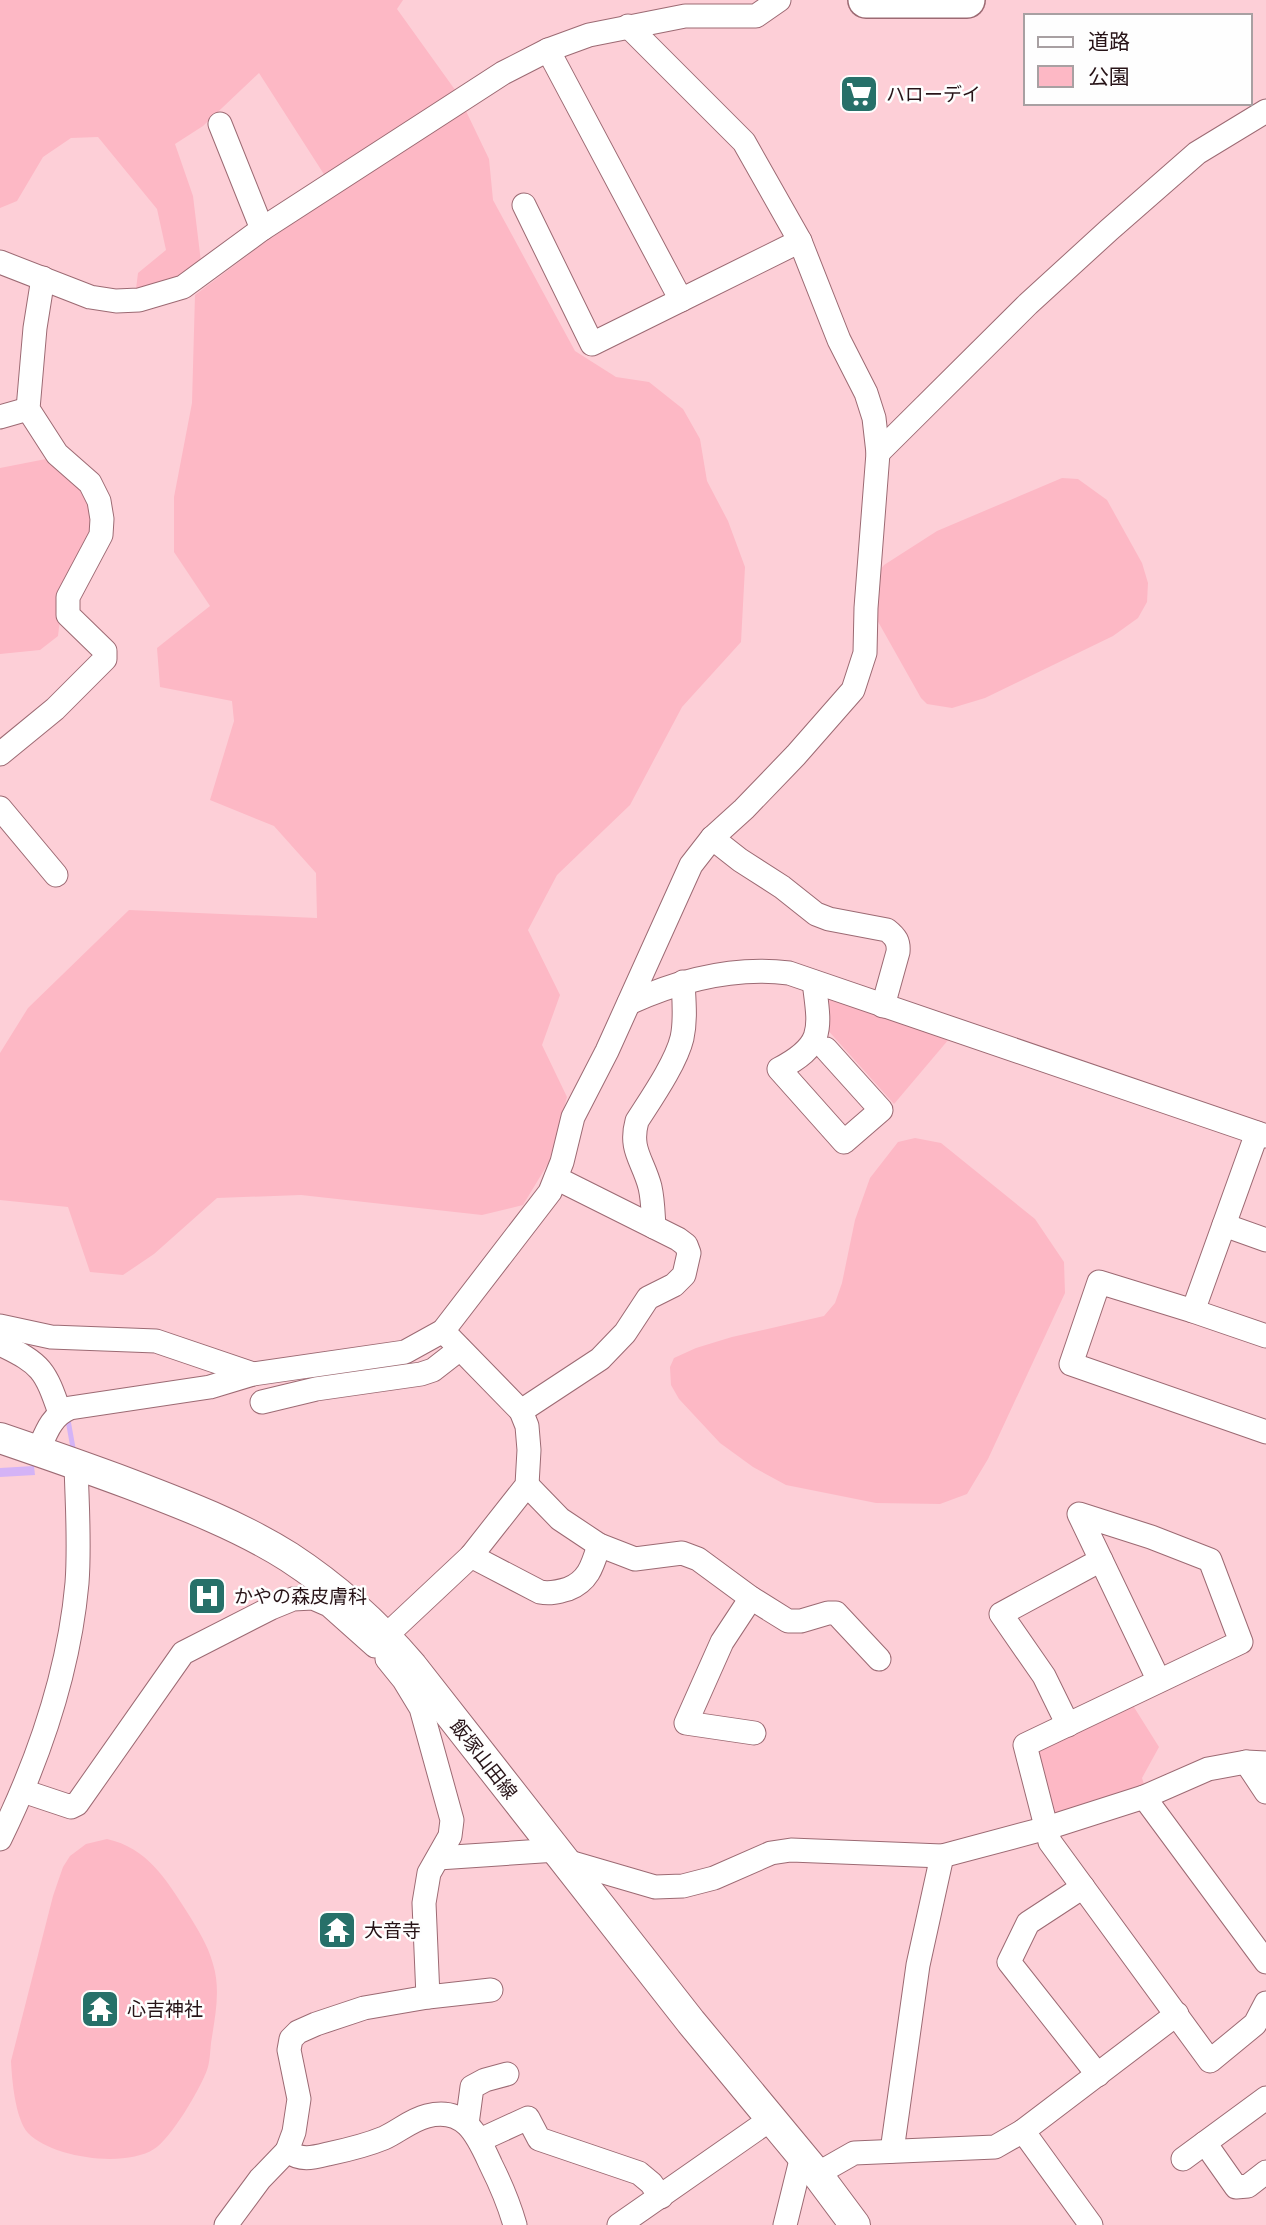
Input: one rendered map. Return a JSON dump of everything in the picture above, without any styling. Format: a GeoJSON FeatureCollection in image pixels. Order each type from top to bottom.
{"type":"FeatureCollection","features":[{"type":"Feature","properties":{"kind":"highway"},"geometry":{"type":"LineString","coordinates":[[866,0],[967,0]]}},
{"type":"Feature","properties":{"kind":"main road","name":"飯塚山田線"},"geometry":{"type":"LineString","coordinates":[[0,1438],[158,1495],[253,1536],[291,1558],[333,1589],[381,1641],[562,1856],[691,2022],[810,2165],[855,2225]]}},
{"type":"Feature","properties":{"kind":"street"},"geometry":{"type":"LineString","coordinates":[[0,262],[90,296],[116,301],[139,300],[183,288],[262,229],[503,73],[548,50],[589,35],[685,16],[756,16],[779,0]]}},
{"type":"Feature","properties":{"kind":"street"},"geometry":{"type":"LineString","coordinates":[[38,1451],[51,1422],[70,1408],[210,1387],[253,1374],[405,1352],[443,1331],[550,1192],[562,1162],[573,1117],[597,1073],[691,865],[712,838],[770,782],[853,690],[865,653],[878,453],[874,418],[866,393],[839,341],[800,241],[744,142],[628,26]]}},
{"type":"Feature","properties":{"kind":"street"},"geometry":{"type":"LineString","coordinates":[[548,50],[681,300]]}},
{"type":"Feature","properties":{"kind":"street"},"geometry":{"type":"LineString","coordinates":[[878,453],[1028,304],[1109,230],[1197,153],[1266,111]]}},
{"type":"Feature","properties":{"kind":"street"},"geometry":{"type":"LineString","coordinates":[[220,124],[262,229]]}},
{"type":"Feature","properties":{"kind":"street"},"geometry":{"type":"LineString","coordinates":[[524,205],[592,344],[800,241]]}},
{"type":"Feature","properties":{"kind":"street"},"geometry":{"type":"LineString","coordinates":[[0,754],[55,709],[105,659],[105,651],[68,615],[68,597],[101,535],[99,502],[90,483],[57,454],[28,410],[35,328],[43,278]]}},
{"type":"Feature","properties":{"kind":"street"},"geometry":{"type":"LineString","coordinates":[[0,417],[28,410]]}},
{"type":"Feature","properties":{"kind":"street"},"geometry":{"type":"LineString","coordinates":[[0,808],[56,875]]}},
{"type":"Feature","properties":{"kind":"street"},"geometry":{"type":"LineString","coordinates":[[712,838],[816,914],[887,930],[894,936],[898,952],[883,1006]]}},
{"type":"Feature","properties":{"kind":"street"},"geometry":{"type":"LineString","coordinates":[[629,1003],[683,982],[737,972],[765,970],[789,974],[1262,1135],[1224,1225],[1193,1311]]}},
{"type":"Feature","properties":{"kind":"street"},"geometry":{"type":"LineString","coordinates":[[654,1227],[653,1198],[634,1145],[634,1132],[637,1121],[677,1052],[682,1038],[683,982]]}},
{"type":"Feature","properties":{"kind":"street"},"geometry":{"type":"LineString","coordinates":[[814,982],[818,1027],[813,1044],[800,1058],[779,1069],[844,1142],[881,1110],[826,1049]]}},
{"type":"Feature","properties":{"kind":"street"},"geometry":{"type":"LineString","coordinates":[[521,1411],[600,1359],[625,1333],[649,1298],[674,1285],[684,1275],[689,1253],[686,1245],[678,1239],[556,1178]]}},
{"type":"Feature","properties":{"kind":"street"},"geometry":{"type":"LineString","coordinates":[[1224,1225],[1266,1240]]}},
{"type":"Feature","properties":{"kind":"street"},"geometry":{"type":"LineString","coordinates":[[1266,1336],[1099,1282],[1071,1364],[1266,1432]]}},
{"type":"Feature","properties":{"kind":"street"},"geometry":{"type":"LineString","coordinates":[[0,1326],[51,1337],[156,1341],[253,1374]]}},
{"type":"Feature","properties":{"kind":"street"},"geometry":{"type":"LineString","coordinates":[[381,1641],[471,1556],[527,1485],[529,1450],[527,1426],[521,1411],[443,1331]]}},
{"type":"Feature","properties":{"kind":"street"},"geometry":{"type":"LineString","coordinates":[[0,1344],[28,1357],[40,1367],[51,1386],[60,1413]]}},
{"type":"Feature","properties":{"kind":"street"},"geometry":{"type":"LineString","coordinates":[[262,1402],[316,1389],[421,1374],[433,1370],[460,1349]]}},
{"type":"Feature","properties":{"kind":"street"},"geometry":{"type":"LineString","coordinates":[[0,1839],[27,1793],[72,1625],[78,1546],[76,1464]]}},
{"type":"Feature","properties":{"kind":"street"},"geometry":{"type":"LineString","coordinates":[[527,1485],[560,1519],[599,1545],[635,1559],[682,1553],[698,1559],[788,1621],[801,1621],[836,1613],[879,1659]]}},
{"type":"Feature","properties":{"kind":"street"},"geometry":{"type":"LineString","coordinates":[[1159,1681],[1079,1514],[1151,1537],[1210,1560],[1241,1642],[1025,1745],[1050,1842],[1210,2062],[1255,2024],[1266,2003]]}},
{"type":"Feature","properties":{"kind":"street"},"geometry":{"type":"LineString","coordinates":[[471,1556],[547,1594],[573,1587],[585,1580],[599,1545]]}},
{"type":"Feature","properties":{"kind":"street"},"geometry":{"type":"LineString","coordinates":[[1068,1725],[1044,1676],[1001,1614],[1101,1560]]}},
{"type":"Feature","properties":{"kind":"street"},"geometry":{"type":"LineString","coordinates":[[27,1793],[71,1807],[76,1804],[183,1653],[293,1599],[313,1598],[329,1605],[381,1641],[421,1708],[452,1820],[450,1836],[429,1874],[424,1903],[428,1997]]}},
{"type":"Feature","properties":{"kind":"street"},"geometry":{"type":"LineString","coordinates":[[751,1598],[722,1642],[686,1723],[754,1732]]}},
{"type":"Feature","properties":{"kind":"street"},"geometry":{"type":"LineString","coordinates":[[438,1858],[562,1856],[655,1887],[683,1886],[714,1878],[771,1853],[791,1850],[942,1856],[1047,1828],[1144,1797],[1208,1769],[1256,1763],[1266,1792]]}},
{"type":"Feature","properties":{"kind":"street"},"geometry":{"type":"LineString","coordinates":[[1144,1797],[1266,1962]]}},
{"type":"Feature","properties":{"kind":"street"},"geometry":{"type":"LineString","coordinates":[[892,2151],[918,1965],[942,1856]]}},
{"type":"Feature","properties":{"kind":"street"},"geometry":{"type":"LineString","coordinates":[[1083,1887],[1028,1923],[1009,1962],[1098,2075]]}},
{"type":"Feature","properties":{"kind":"street"},"geometry":{"type":"LineString","coordinates":[[231,2223],[260,2179],[288,2151],[299,2099],[289,2050],[291,2039],[298,2032],[363,2008],[491,1990]]}},
{"type":"Feature","properties":{"kind":"street"},"geometry":{"type":"LineString","coordinates":[[785,2225],[810,2165],[854,2153],[995,2147],[1023,2131],[1177,2014]]}},
{"type":"Feature","properties":{"kind":"street"},"geometry":{"type":"LineString","coordinates":[[473,2132],[472,2087],[507,2074]]}},
{"type":"Feature","properties":{"kind":"street"},"geometry":{"type":"LineString","coordinates":[[1183,2159],[1266,2098]]}},
{"type":"Feature","properties":{"kind":"street"},"geometry":{"type":"LineString","coordinates":[[288,2151],[296,2158],[316,2157],[384,2137],[430,2115],[444,2113],[455,2116],[473,2132],[508,2202],[515,2225]]}},
{"type":"Feature","properties":{"kind":"street"},"geometry":{"type":"LineString","coordinates":[[473,2132],[528,2118],[539,2139],[639,2173],[661,2197]]}},
{"type":"Feature","properties":{"kind":"street"},"geometry":{"type":"LineString","coordinates":[[619,2225],[771,2119]]}},
{"type":"Feature","properties":{"kind":"street"},"geometry":{"type":"LineString","coordinates":[[1023,2131],[1091,2225]]}},
{"type":"Feature","properties":{"kind":"street"},"geometry":{"type":"LineString","coordinates":[[1205,2143],[1236,2187],[1248,2186],[1266,2172]]}},
{"type":"Feature","properties":{"kind":"green space"},"geometry":{"type":"Polygon","coordinates":[[[0,0],[403,0],[397,9],[458,94],[327,179],[259,73],[203,126],[175,144],[193,196],[201,262],[171,282],[136,289],[138,273],[166,250],[157,209],[98,137],[71,138],[43,157],[17,201],[0,208],[0,0]]]}},
{"type":"Feature","properties":{"kind":"green space"},"geometry":{"type":"Polygon","coordinates":[[[465,109],[489,159],[493,200],[575,351],[616,377],[649,382],[683,409],[700,439],[707,481],[728,521],[745,567],[741,642],[682,707],[630,805],[557,875],[528,930],[560,995],[542,1045],[567,1097],[549,1162],[523,1205],[482,1215],[301,1195],[217,1198],[154,1254],[123,1275],[90,1272],[68,1207],[0,1200],[0,1053],[28,1008],[129,910],[317,918],[316,873],[274,826],[210,800],[234,721],[232,701],[160,687],[157,648],[210,606],[174,552],[174,497],[192,403],[195,295],[268,240],[465,109]]]}},
{"type":"Feature","properties":{"kind":"green space"},"geometry":{"type":"Polygon","coordinates":[[[46,459],[60,465],[83,487],[94,513],[93,532],[60,619],[58,636],[40,650],[0,654],[0,468],[46,459]]]}},
{"type":"Feature","properties":{"kind":"green space"},"geometry":{"type":"Polygon","coordinates":[[[1062,478],[1078,479],[1107,500],[1142,563],[1148,583],[1147,602],[1138,618],[1113,636],[985,698],[952,708],[927,704],[921,698],[876,618],[874,578],[884,565],[937,531],[1062,478]]]}},
{"type":"Feature","properties":{"kind":"green space"},"geometry":{"type":"Polygon","coordinates":[[[825,997],[949,1039],[894,1104],[825,1027],[825,997]]]}},
{"type":"Feature","properties":{"kind":"green space"},"geometry":{"type":"Polygon","coordinates":[[[915,1138],[941,1143],[1035,1219],[1064,1262],[1065,1293],[988,1459],[967,1494],[940,1504],[876,1503],[786,1485],[753,1467],[720,1443],[679,1399],[671,1385],[670,1367],[674,1358],[696,1348],[824,1316],[835,1303],[842,1283],[855,1220],[870,1178],[898,1142],[915,1138]]]}},
{"type":"Feature","properties":{"kind":"green space"},"geometry":{"type":"Polygon","coordinates":[[[1132,1704],[1159,1747],[1142,1778],[1145,1787],[1059,1819],[1049,1815],[1032,1754],[1132,1704]]]}},
{"type":"Feature","properties":{"kind":"green space"},"geometry":{"type":"Polygon","coordinates":[[[107,1839],[121,1843],[144,1857],[171,1888],[195,1924],[208,1950],[217,1994],[208,2067],[184,2113],[161,2144],[154,2149],[141,2155],[108,2159],[89,2158],[54,2149],[28,2133],[17,2109],[11,2061],[53,1896],[63,1867],[70,1856],[86,1844],[107,1839]]]}},
{"type":"Feature","properties":{"kind":"shaded area"},"geometry":{"type":"Polygon","coordinates":[[[34,1466],[35,1475],[0,1477],[0,1468],[34,1466]]]}},
{"type":"Feature","properties":{"kind":"waterway"},"geometry":{"type":"LineString","coordinates":[[68,1420],[73,1448]]}},
{"type":"Feature","properties":{"kind":"place","name":"ハローデイ"},"geometry":{"type":"Point","coordinates":[859,94]}},
{"type":"Feature","properties":{"kind":"place","name":"かやの森皮膚科"},"geometry":{"type":"Point","coordinates":[207,1596]}},
{"type":"Feature","properties":{"kind":"place","name":"大音寺"},"geometry":{"type":"Point","coordinates":[337,1930]}},
{"type":"Feature","properties":{"kind":"place","name":"心吉神社"},"geometry":{"type":"Point","coordinates":[100,2009]}}]}
